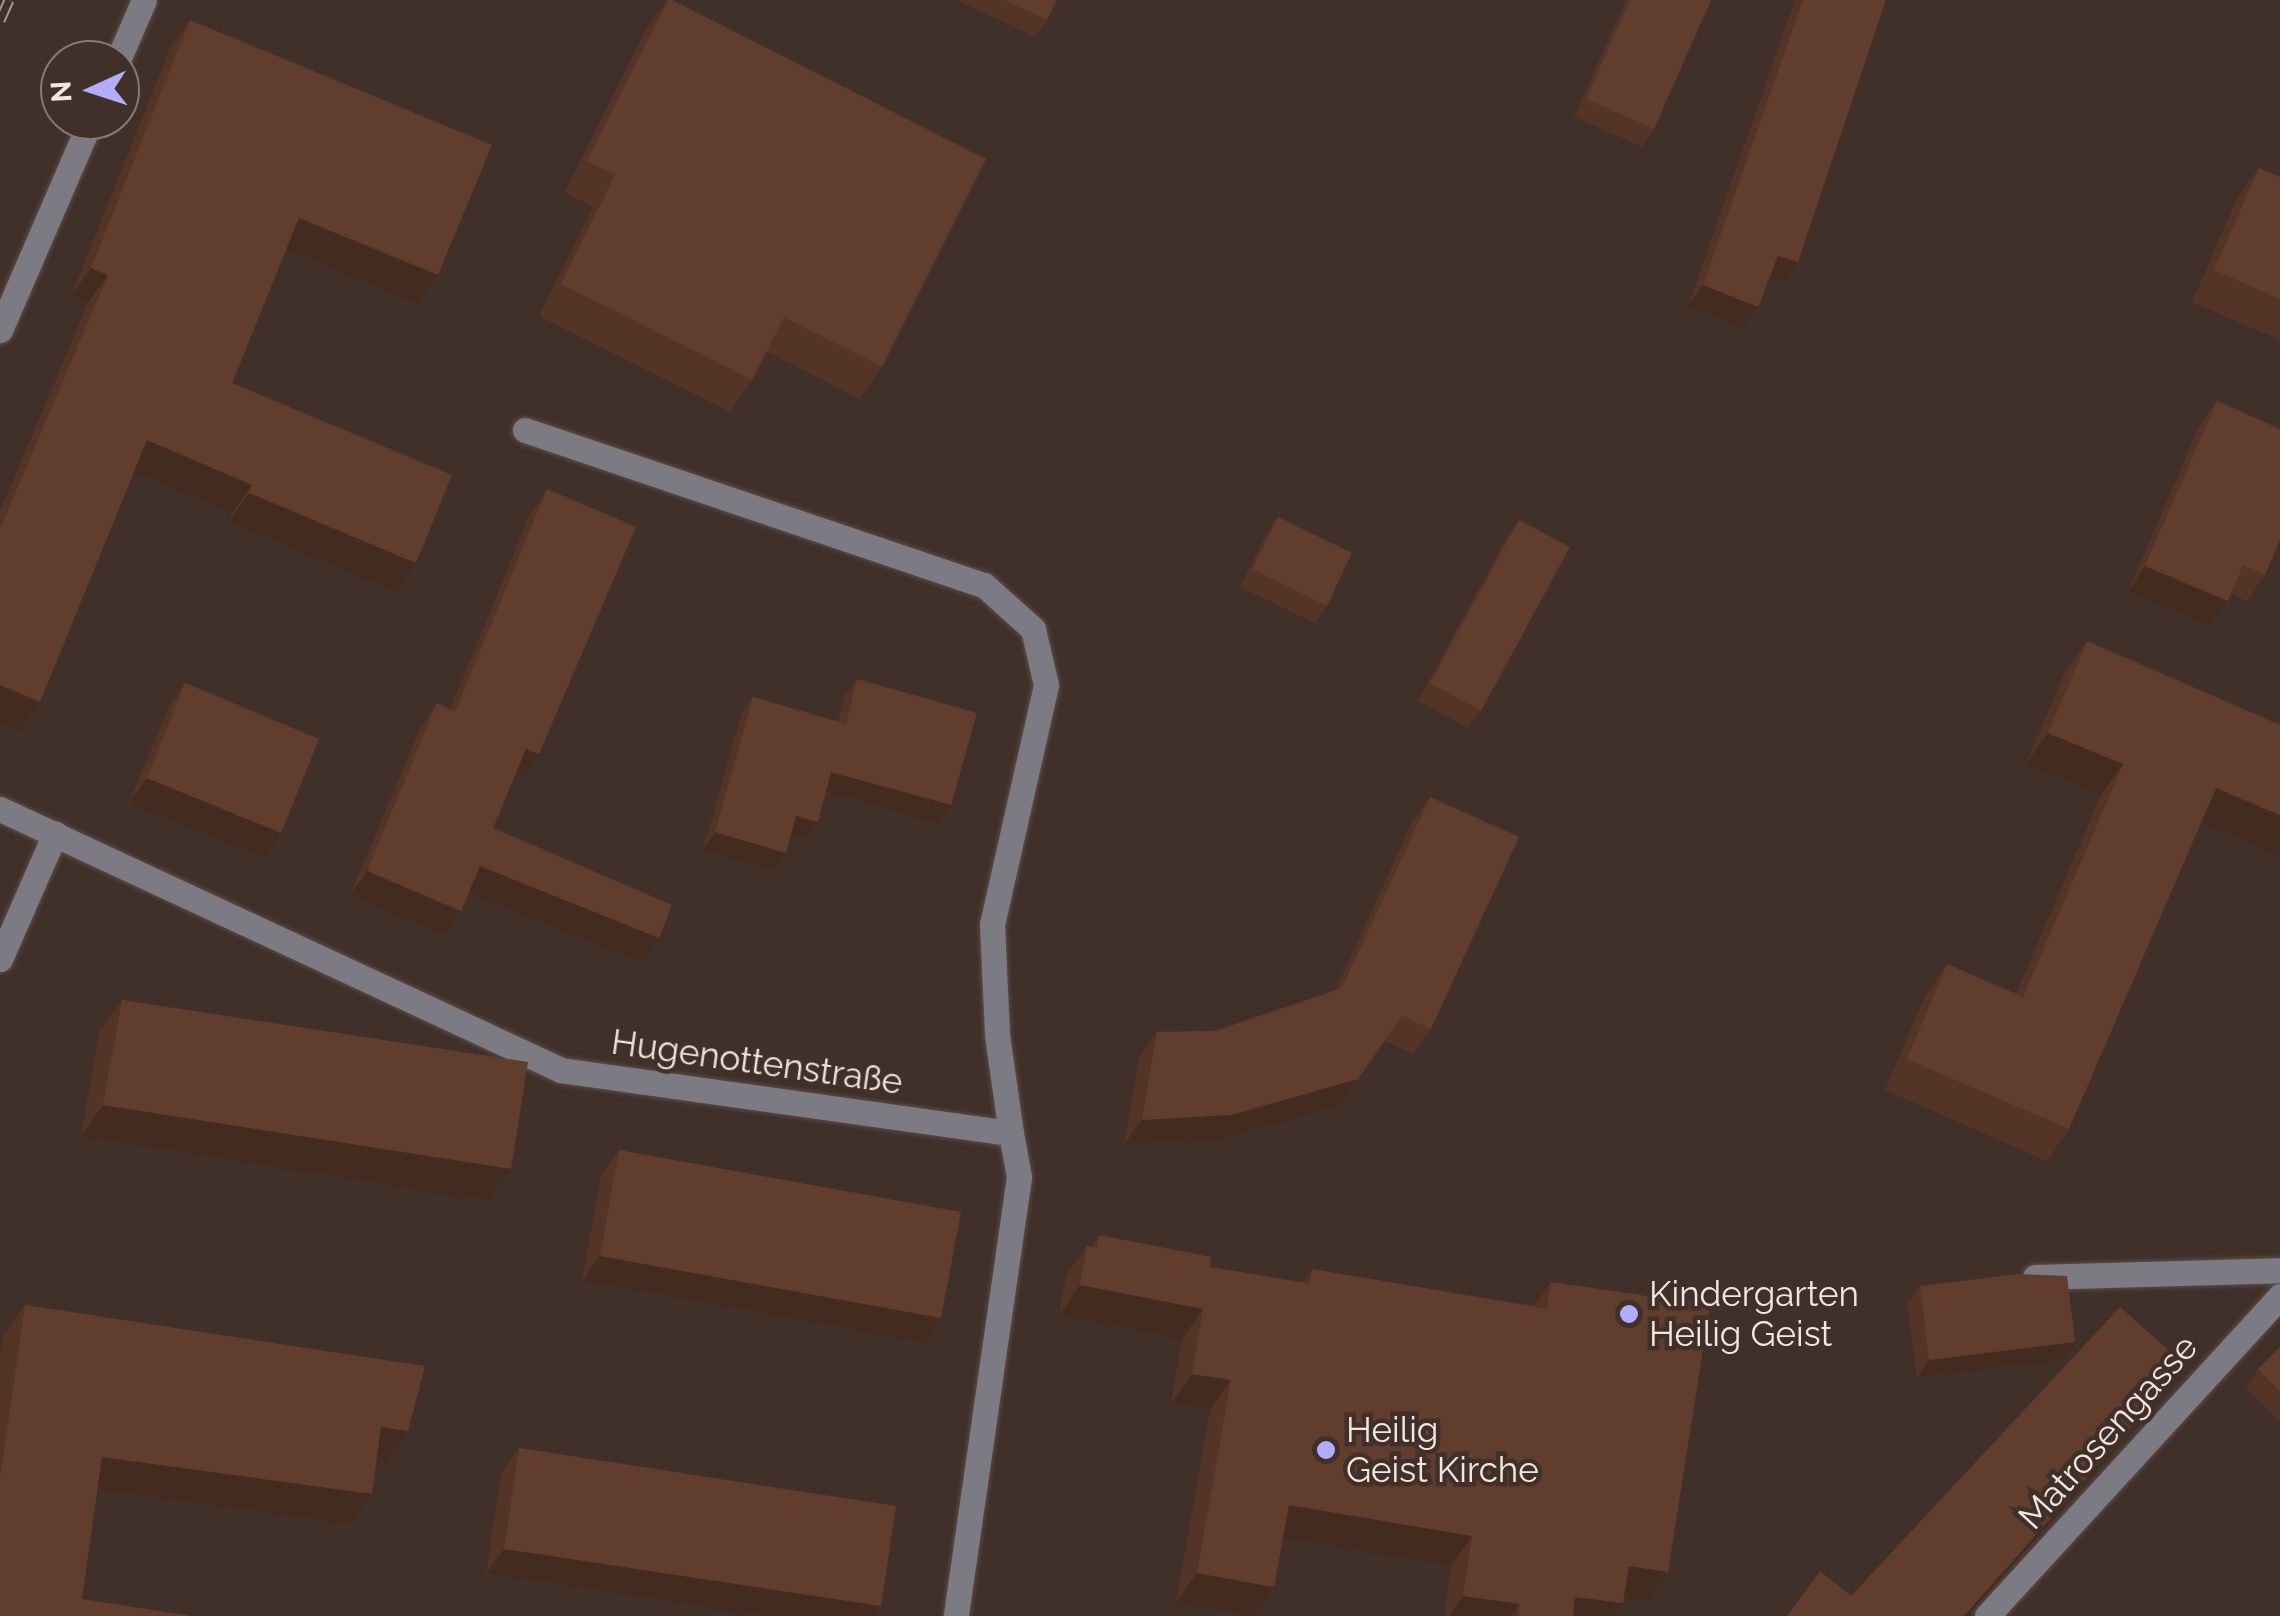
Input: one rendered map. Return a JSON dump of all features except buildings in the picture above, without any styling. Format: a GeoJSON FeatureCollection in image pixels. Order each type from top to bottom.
{"type":"FeatureCollection","features":[{"type":"Feature","properties":{"kind":"street"},"geometry":{"type":"LineString","coordinates":[[127,40],[144,0]]}},
{"type":"Feature","properties":{"kind":"street"},"geometry":{"type":"LineString","coordinates":[[0,330],[83,140]]}},
{"type":"Feature","properties":{"kind":"street"},"geometry":{"type":"LineString","coordinates":[[525,430],[984,585],[1034,629],[1046,685],[992,924],[997,1035],[1020,1177],[956,1616]]}},
{"type":"Feature","properties":{"kind":"street","name":"Hugenottenstraße"},"geometry":{"type":"LineString","coordinates":[[0,809],[561,1070],[1012,1133]]}},
{"type":"Feature","properties":{"kind":"street"},"geometry":{"type":"LineString","coordinates":[[0,960],[55,834]]}},
{"type":"Feature","properties":{"kind":"street"},"geometry":{"type":"LineString","coordinates":[[2014,1278],[2280,1270]]}},
{"type":"Feature","properties":{"kind":"street","name":"Matrosengasse"},"geometry":{"type":"LineString","coordinates":[[1987,1616],[2280,1296]]}},
{"type":"Feature","properties":{"kind":"railway"},"geometry":{"type":"LineString","coordinates":[[0,20],[9,0]]}},
{"type":"Feature","properties":{"kind":"place","name":"Kindergarten Heilig Geist"},"geometry":{"type":"Point","coordinates":[1629,1314]}},
{"type":"Feature","properties":{"kind":"place","name":"Heilig Geist Kirche"},"geometry":{"type":"Point","coordinates":[1326,1450]}}]}
